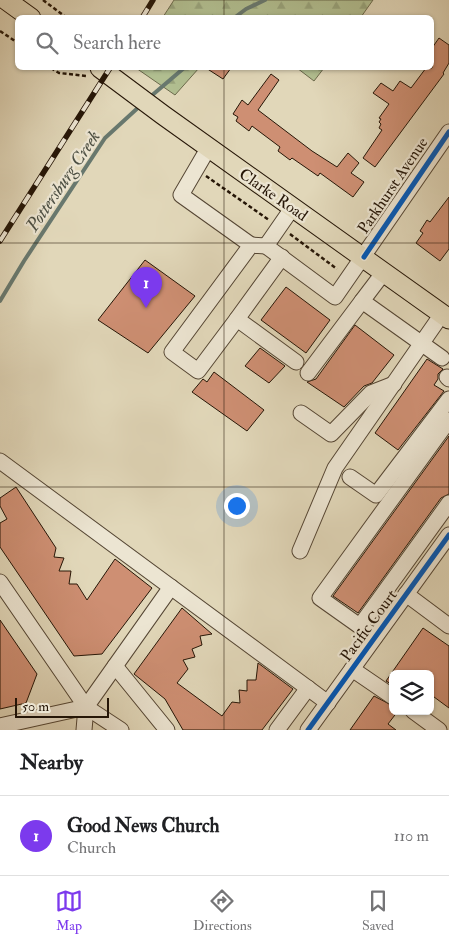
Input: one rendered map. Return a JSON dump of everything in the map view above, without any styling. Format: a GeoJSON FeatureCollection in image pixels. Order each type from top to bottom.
{"type":"FeatureCollection","features":[{"type":"Feature","properties":{"kind":"main road"},"geometry":{"type":"LineString","coordinates":[[6,0],[27,15]]}},
{"type":"Feature","properties":{"kind":"main road","name":"Clarke Road"},"geometry":{"type":"LineString","coordinates":[[101,74],[164,115],[446,317]]}},
{"type":"Feature","properties":{"kind":"street","name":"Parkhurst Avenue"},"geometry":{"type":"LineString","coordinates":[[282,257],[335,297],[449,132]]}},
{"type":"Feature","properties":{"kind":"street"},"geometry":{"type":"LineString","coordinates":[[209,148],[181,195],[259,246],[282,257],[198,371],[172,352],[259,246],[293,207]]}},
{"type":"Feature","properties":{"kind":"street"},"geometry":{"type":"LineString","coordinates":[[308,374],[384,272]]}},
{"type":"Feature","properties":{"kind":"street"},"geometry":{"type":"LineString","coordinates":[[362,301],[442,358]]}},
{"type":"Feature","properties":{"kind":"street"},"geometry":{"type":"LineString","coordinates":[[300,551],[335,468],[422,344],[446,317]]}},
{"type":"Feature","properties":{"kind":"street"},"geometry":{"type":"LineString","coordinates":[[237,319],[296,362]]}},
{"type":"Feature","properties":{"kind":"street"},"geometry":{"type":"LineString","coordinates":[[301,414],[331,434],[371,393],[394,384]]}},
{"type":"Feature","properties":{"kind":"street"},"geometry":{"type":"LineString","coordinates":[[350,476],[376,495],[449,399]]}},
{"type":"Feature","properties":{"kind":"street"},"geometry":{"type":"LineString","coordinates":[[375,637],[320,598],[449,420]]}},
{"type":"Feature","properties":{"kind":"street"},"geometry":{"type":"LineString","coordinates":[[0,461],[328,703]]}},
{"type":"Feature","properties":{"kind":"street"},"geometry":{"type":"LineString","coordinates":[[360,626],[449,504]]}},
{"type":"Feature","properties":{"kind":"street","name":"Pacific Court"},"geometry":{"type":"LineString","coordinates":[[308,730],[449,535]]}},
{"type":"Feature","properties":{"kind":"street"},"geometry":{"type":"LineString","coordinates":[[0,582],[86,707],[121,730]]}},
{"type":"Feature","properties":{"kind":"street"},"geometry":{"type":"LineString","coordinates":[[84,730],[86,707],[170,587]]}},
{"type":"Feature","properties":{"kind":"street"},"geometry":{"type":"LineString","coordinates":[[406,594],[449,626]]}},
{"type":"Feature","properties":{"kind":"street"},"geometry":{"type":"LineString","coordinates":[[114,666],[167,730]]}},
{"type":"Feature","properties":{"kind":"street"},"geometry":{"type":"LineString","coordinates":[[352,668],[389,694]]}},
{"type":"Feature","properties":{"kind":"street"},"geometry":{"type":"LineString","coordinates":[[277,730],[308,688]]}},
{"type":"Feature","properties":{"kind":"street"},"geometry":{"type":"LineString","coordinates":[[0,726],[86,707]]}},
{"type":"Feature","properties":{"kind":"street"},"geometry":{"type":"LineString","coordinates":[[418,715],[439,730]]}},
{"type":"Feature","properties":{"kind":"path"},"geometry":{"type":"LineString","coordinates":[[43,0],[63,15]]}},
{"type":"Feature","properties":{"kind":"path"},"geometry":{"type":"LineString","coordinates":[[0,31],[15,41]]}},
{"type":"Feature","properties":{"kind":"path"},"geometry":{"type":"LineString","coordinates":[[54,70],[59,73],[101,74]]}},
{"type":"Feature","properties":{"kind":"path"},"geometry":{"type":"LineString","coordinates":[[200,172],[270,221]]}},
{"type":"Feature","properties":{"kind":"path"},"geometry":{"type":"LineString","coordinates":[[286,231],[341,272]]}},
{"type":"Feature","properties":{"kind":"green space"},"geometry":{"type":"Polygon","coordinates":[[[174,0],[373,0],[362,15],[164,15],[174,0]]]}},
{"type":"Feature","properties":{"kind":"green space"},"geometry":{"type":"Polygon","coordinates":[[[139,70],[197,70],[175,95],[139,70]]]}},
{"type":"Feature","properties":{"kind":"green space"},"geometry":{"type":"Polygon","coordinates":[[[300,70],[322,70],[314,81],[300,70]]]}},
{"type":"Feature","properties":{"kind":"building"},"geometry":{"type":"Polygon","coordinates":[[[439,38],[449,45],[449,63],[444,74],[375,167],[363,158],[382,130],[379,128],[381,119],[379,118],[389,104],[373,93],[381,83],[393,91],[400,81],[411,88],[424,70],[434,70],[434,45],[439,38]]]}},
{"type":"Feature","properties":{"kind":"building"},"geometry":{"type":"Polygon","coordinates":[[[209,70],[230,70],[223,79],[209,70]]]}},
{"type":"Feature","properties":{"kind":"building"},"geometry":{"type":"Polygon","coordinates":[[[271,74],[279,80],[258,110],[312,151],[337,167],[348,153],[359,163],[351,173],[364,182],[353,197],[320,173],[318,176],[292,158],[290,160],[278,151],[280,147],[252,126],[249,131],[236,121],[238,117],[233,114],[242,100],[248,105],[271,74]]]}},
{"type":"Feature","properties":{"kind":"building"},"geometry":{"type":"Polygon","coordinates":[[[449,197],[449,249],[440,261],[416,243],[423,233],[420,231],[427,220],[430,222],[449,197]]]}},
{"type":"Feature","properties":{"kind":"building"},"geometry":{"type":"Polygon","coordinates":[[[145,260],[195,296],[148,353],[98,320],[145,260]]]}},
{"type":"Feature","properties":{"kind":"building"},"geometry":{"type":"Polygon","coordinates":[[[286,287],[330,320],[306,353],[261,320],[286,287]]]}},
{"type":"Feature","properties":{"kind":"building"},"geometry":{"type":"Polygon","coordinates":[[[355,325],[394,355],[372,383],[364,386],[344,407],[307,382],[316,379],[355,325]]]}},
{"type":"Feature","properties":{"kind":"building"},"geometry":{"type":"Polygon","coordinates":[[[260,348],[285,366],[269,383],[245,366],[260,348]]]}},
{"type":"Feature","properties":{"kind":"building"},"geometry":{"type":"Polygon","coordinates":[[[427,359],[443,369],[438,374],[438,379],[434,385],[444,391],[398,450],[375,433],[427,359]]]}},
{"type":"Feature","properties":{"kind":"building"},"geometry":{"type":"Polygon","coordinates":[[[214,372],[264,410],[247,431],[192,392],[203,379],[207,382],[214,372]]]}},
{"type":"Feature","properties":{"kind":"building"},"geometry":{"type":"Polygon","coordinates":[[[449,436],[449,494],[441,498],[358,613],[333,596],[449,436]]]}},
{"type":"Feature","properties":{"kind":"building"},"geometry":{"type":"Polygon","coordinates":[[[16,487],[56,548],[54,557],[64,558],[59,571],[71,571],[69,584],[77,584],[87,600],[115,559],[152,588],[102,654],[74,656],[0,547],[0,523],[7,519],[0,506],[0,498],[16,487]]]}},
{"type":"Feature","properties":{"kind":"building"},"geometry":{"type":"Polygon","coordinates":[[[182,608],[212,634],[200,636],[202,645],[192,649],[195,657],[183,660],[188,669],[177,683],[222,716],[232,702],[240,703],[239,690],[247,691],[247,680],[256,680],[258,663],[293,689],[262,730],[183,730],[165,699],[134,674],[182,608]]]}},
{"type":"Feature","properties":{"kind":"building"},"geometry":{"type":"Polygon","coordinates":[[[0,620],[37,674],[26,703],[0,709],[0,620]]]}},
{"type":"Feature","properties":{"kind":"building"},"geometry":{"type":"Polygon","coordinates":[[[423,628],[449,646],[449,708],[434,697],[434,670],[394,670],[423,628]]]}},
{"type":"Feature","properties":{"kind":"building"},"geometry":{"type":"Polygon","coordinates":[[[374,696],[389,704],[389,715],[395,715],[388,724],[396,730],[350,730],[374,696]]]}},
{"type":"Feature","properties":{"kind":"waterway","name":"Pottersburg Creek"},"geometry":{"type":"LineString","coordinates":[[238,15],[265,0]]}},
{"type":"Feature","properties":{"kind":"waterway","name":"Pottersburg Creek"},"geometry":{"type":"LineString","coordinates":[[150,97],[182,70]]}},
{"type":"Feature","properties":{"kind":"waterway","name":"Pottersburg Creek"},"geometry":{"type":"LineString","coordinates":[[0,301],[105,138],[141,105]]}},
{"type":"Feature","properties":{"kind":"railway"},"geometry":{"type":"LineString","coordinates":[[144,15],[153,0]]}},
{"type":"Feature","properties":{"kind":"railway"},"geometry":{"type":"LineString","coordinates":[[0,241],[109,70]]}},
{"type":"Feature","properties":{"kind":"cycle path"},"geometry":{"type":"LineString","coordinates":[[364,257],[449,132]]}},
{"type":"Feature","properties":{"kind":"cycle path"},"geometry":{"type":"LineString","coordinates":[[308,730],[449,535]]}},
{"type":"Feature","properties":{"kind":"place","name":"Good News Church"},"geometry":{"type":"Point","coordinates":[146,308]}}]}
